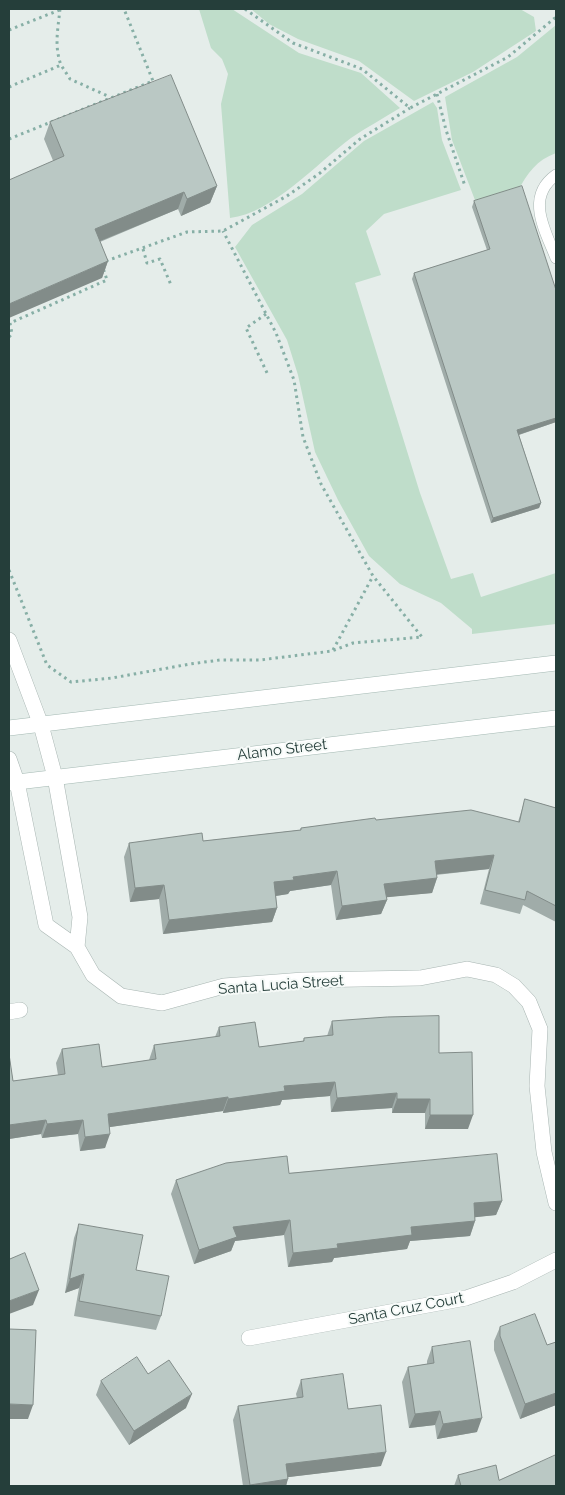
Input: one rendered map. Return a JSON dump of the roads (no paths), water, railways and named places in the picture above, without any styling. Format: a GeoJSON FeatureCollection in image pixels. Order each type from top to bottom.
{"type":"FeatureCollection","features":[{"type":"Feature","properties":{"kind":"street"},"geometry":{"type":"LineString","coordinates":[[9,640],[41,725],[55,777],[80,918],[78,947]]}},
{"type":"Feature","properties":{"kind":"street"},"geometry":{"type":"LineString","coordinates":[[9,728],[556,663]]}},
{"type":"Feature","properties":{"kind":"street","name":"Alamo Street"},"geometry":{"type":"LineString","coordinates":[[13,782],[556,718]]}},
{"type":"Feature","properties":{"kind":"street","name":"Santa Lucia Street"},"geometry":{"type":"LineString","coordinates":[[9,759],[46,925],[78,947],[93,975],[121,996],[162,1003],[224,986],[303,980],[420,978],[467,969],[496,975],[506,981],[529,1002],[540,1029],[538,1086],[544,1152],[556,1204]]}},
{"type":"Feature","properties":{"kind":"street","name":"Santa Cruz Court"},"geometry":{"type":"LineString","coordinates":[[249,1338],[466,1298],[513,1282],[556,1260]]}},
{"type":"Feature","properties":{"kind":"lane"},"geometry":{"type":"LineString","coordinates":[[556,174],[548,181],[539,199],[540,215],[556,258]]}}]}
